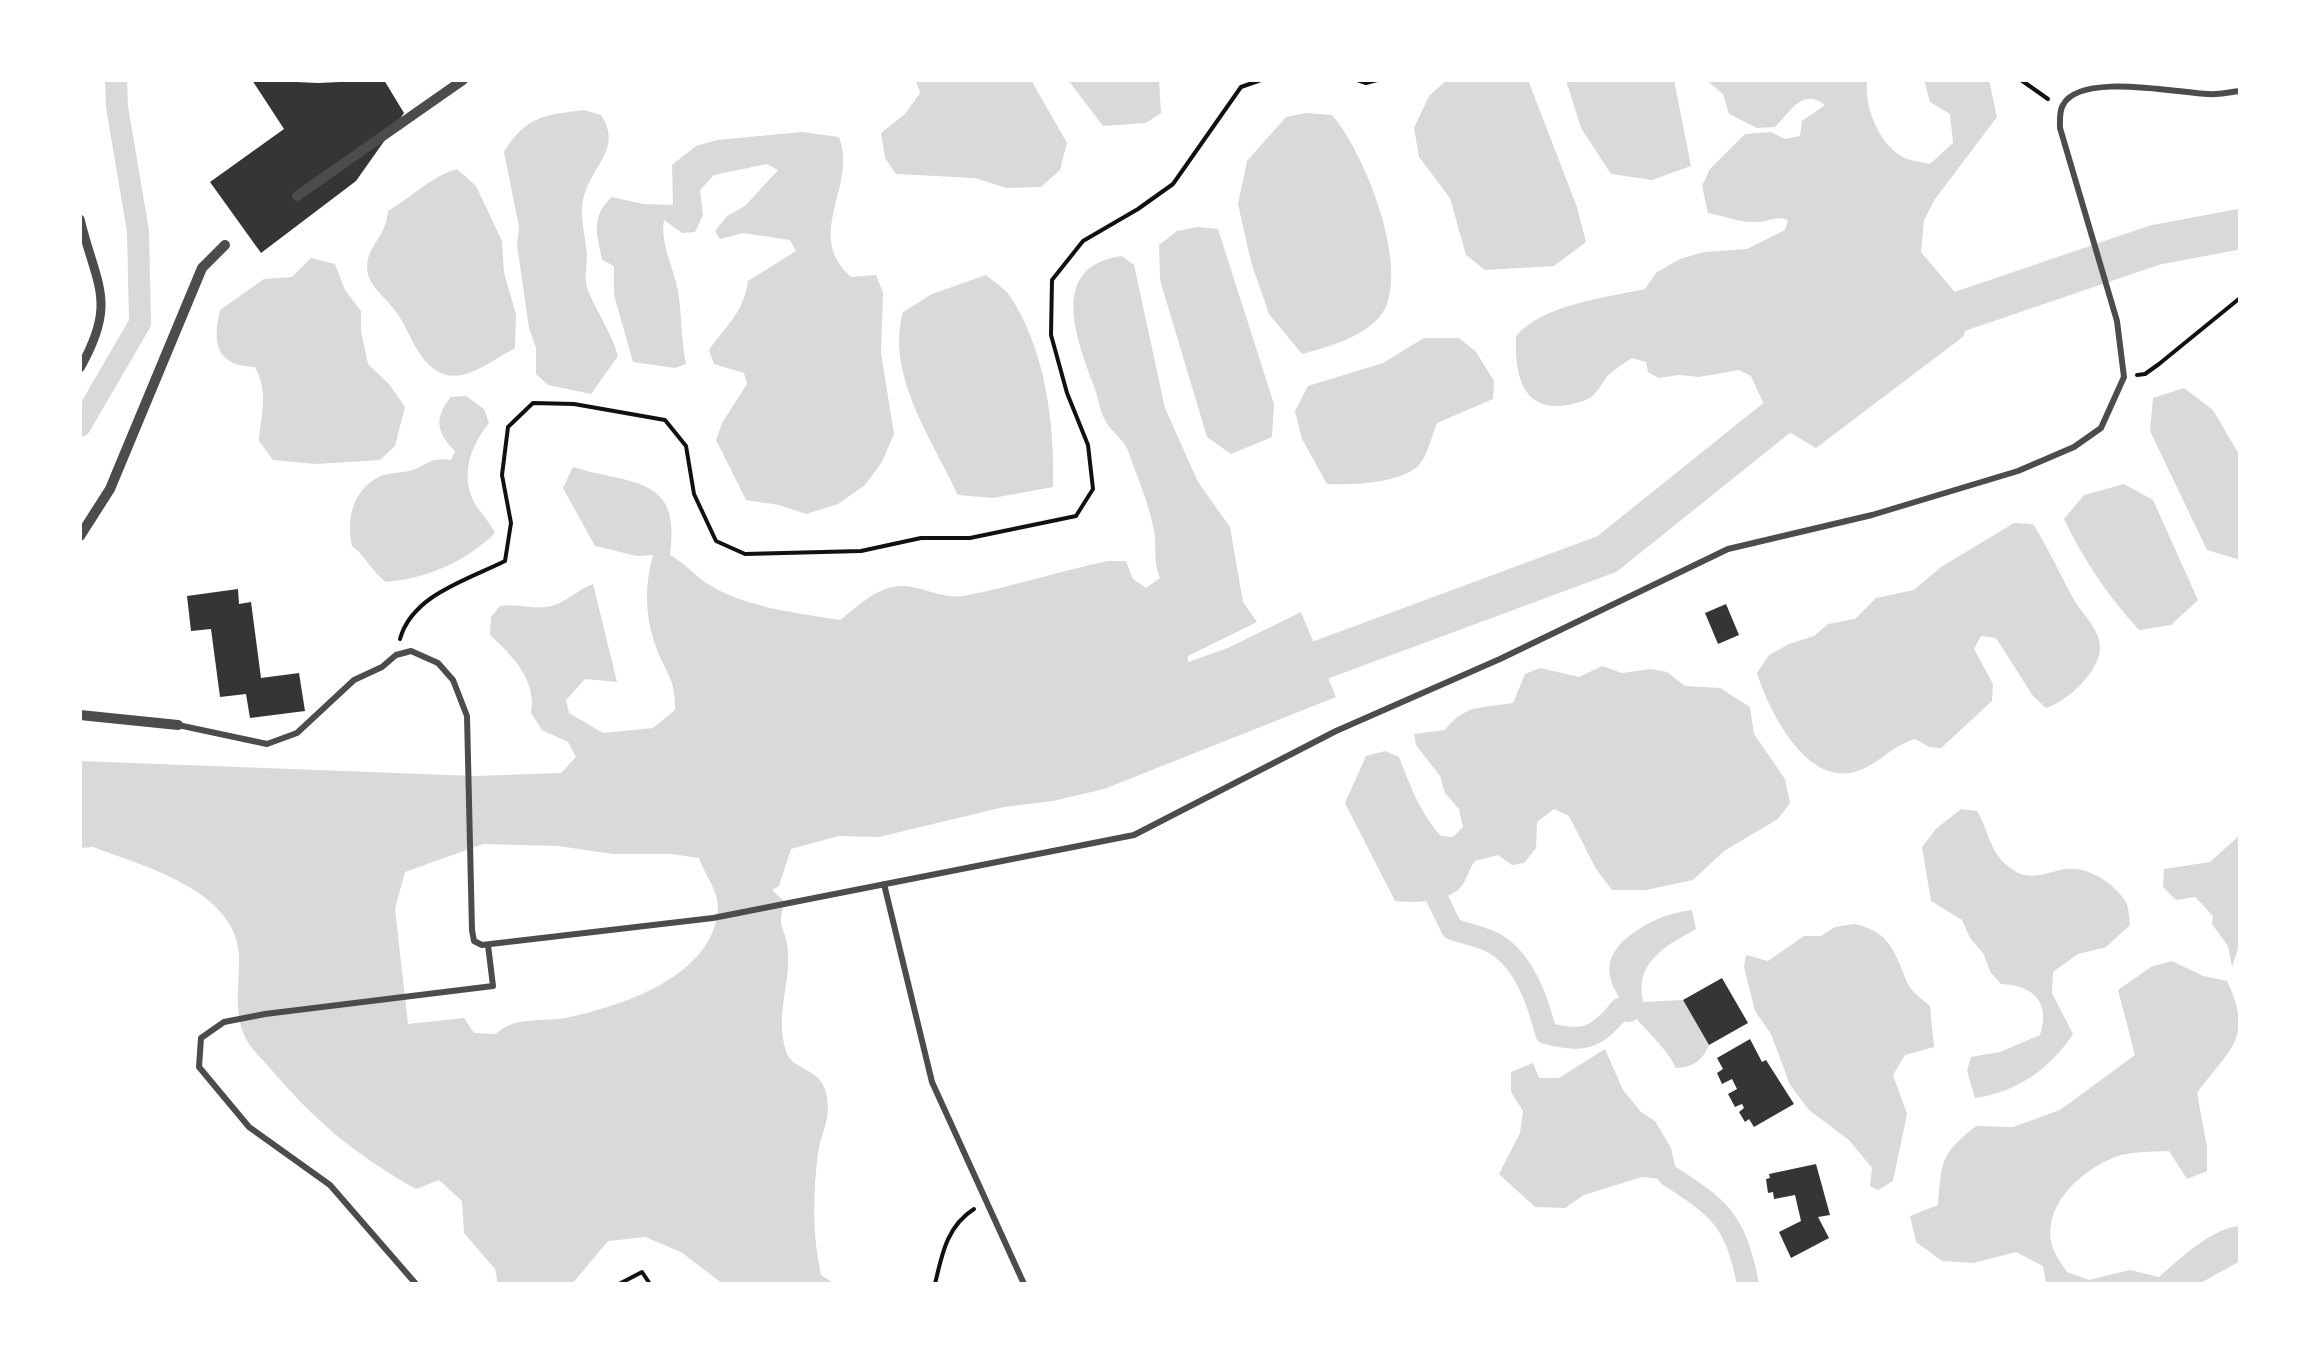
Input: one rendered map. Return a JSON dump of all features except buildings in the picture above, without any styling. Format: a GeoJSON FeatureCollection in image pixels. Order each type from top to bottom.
{"type":"FeatureCollection","features":[{"type":"Feature","properties":{"kind":"street"},"geometry":{"type":"LineString","coordinates":[[297,196],[462,80]]}},
{"type":"Feature","properties":{"kind":"street"},"geometry":{"type":"LineString","coordinates":[[80,220],[99,280],[103,318],[80,368]]}},
{"type":"Feature","properties":{"kind":"street"},"geometry":{"type":"LineString","coordinates":[[80,536],[110,488],[202,268],[225,244]]}},
{"type":"Feature","properties":{"kind":"street"},"geometry":{"type":"LineString","coordinates":[[80,715],[178,725]]}},
{"type":"Feature","properties":{"kind":"lane"},"geometry":{"type":"LineString","coordinates":[[178,725],[267,744],[297,733],[354,680],[382,667],[396,655],[411,651],[438,663],[453,680],[467,716],[474,941],[488,944],[713,918],[1134,835],[1336,731],[1500,659],[1728,550],[1890,510],[2018,472],[2074,447],[2101,428],[2124,376],[2118,321],[2060,128],[2061,106],[2071,94],[2098,87],[2214,95],[2240,91]]}},
{"type":"Feature","properties":{"kind":"lane"},"geometry":{"type":"LineString","coordinates":[[884,884],[932,1082],[1024,1284]]}},
{"type":"Feature","properties":{"kind":"lane"},"geometry":{"type":"LineString","coordinates":[[416,1284],[330,1185],[249,1127],[199,1067],[201,1038],[224,1022],[265,1014],[494,986],[488,944]]}},
{"type":"Feature","properties":{"kind":"path"},"geometry":{"type":"LineString","coordinates":[[396,655],[404,622],[426,601],[505,562],[511,523],[502,474],[508,427],[532,404],[574,404],[665,420],[686,446],[694,494],[716,540],[745,554],[861,551],[921,538],[970,538],[1076,516],[1093,489],[1088,446],[1067,394],[1051,336],[1052,280],[1083,241],[1174,184],[1241,87],[1260,80]]}},
{"type":"Feature","properties":{"kind":"path"},"geometry":{"type":"LineString","coordinates":[[1357,80],[1377,80]]}},
{"type":"Feature","properties":{"kind":"path"},"geometry":{"type":"LineString","coordinates":[[2021,80],[2061,106]]}},
{"type":"Feature","properties":{"kind":"path"},"geometry":{"type":"LineString","coordinates":[[2124,376],[2144,374],[2240,298]]}},
{"type":"Feature","properties":{"kind":"path"},"geometry":{"type":"LineString","coordinates":[[935,1284],[942,1250],[958,1219],[986,1201]]}},
{"type":"Feature","properties":{"kind":"path"},"geometry":{"type":"LineString","coordinates":[[618,1284],[642,1272],[650,1284]]}},
{"type":"Feature","properties":{"kind":"shaded area"},"geometry":{"type":"Polygon","coordinates":[[[916,80],[1031,80],[1067,143],[1060,170],[1041,187],[1006,188],[975,178],[896,174],[885,158],[881,133],[905,114],[920,93],[916,80]]]}},
{"type":"Feature","properties":{"kind":"shaded area"},"geometry":{"type":"Polygon","coordinates":[[[1068,80],[1159,80],[1161,113],[1146,123],[1103,126],[1068,80]]]}},
{"type":"Feature","properties":{"kind":"shaded area"},"geometry":{"type":"Polygon","coordinates":[[[1447,80],[1528,80],[1577,207],[1586,242],[1554,266],[1485,270],[1466,255],[1450,198],[1419,157],[1414,128],[1429,96],[1447,80]]]}},
{"type":"Feature","properties":{"kind":"shaded area"},"geometry":{"type":"Polygon","coordinates":[[[1566,80],[1674,80],[1691,166],[1652,180],[1611,174],[1581,128],[1566,80]]]}},
{"type":"Feature","properties":{"kind":"shaded area"},"geometry":{"type":"Polygon","coordinates":[[[1706,80],[1867,80],[1871,113],[1881,135],[1905,158],[1930,164],[1953,143],[1950,114],[1930,102],[1924,80],[1989,80],[1997,117],[1935,199],[1924,220],[1921,252],[1968,308],[1964,336],[1816,448],[1772,422],[1751,376],[1739,370],[1659,378],[1648,372],[1646,362],[1632,358],[1609,375],[1591,397],[1560,406],[1536,400],[1522,384],[1516,336],[1542,316],[1645,289],[1657,272],[1680,259],[1704,252],[1747,249],[1785,230],[1788,220],[1784,219],[1750,222],[1708,213],[1702,186],[1710,169],[1745,134],[1771,132],[1785,139],[1800,136],[1802,121],[1825,105],[1817,100],[1803,100],[1775,127],[1757,128],[1729,114],[1723,94],[1706,80]]]}},
{"type":"Feature","properties":{"kind":"shaded area"},"geometry":{"type":"Polygon","coordinates":[[[584,110],[601,115],[609,139],[582,208],[586,281],[618,356],[591,394],[548,385],[536,374],[536,348],[529,328],[517,245],[519,227],[504,152],[520,131],[537,119],[584,110]]]}},
{"type":"Feature","properties":{"kind":"shaded area"},"geometry":{"type":"Polygon","coordinates":[[[1306,113],[1332,115],[1357,153],[1386,233],[1391,284],[1387,304],[1373,323],[1350,338],[1302,354],[1269,314],[1251,262],[1238,204],[1247,161],[1286,117],[1306,113]]]}},
{"type":"Feature","properties":{"kind":"shaded area"},"geometry":{"type":"Polygon","coordinates":[[[802,132],[839,137],[842,174],[831,227],[832,244],[837,261],[851,277],[876,275],[883,293],[881,353],[894,434],[882,462],[865,485],[838,504],[806,514],[746,500],[716,440],[747,384],[744,373],[714,364],[709,350],[738,310],[748,281],[796,251],[790,240],[743,233],[720,239],[715,231],[778,170],[767,164],[714,175],[700,190],[703,215],[695,232],[682,233],[664,220],[666,247],[678,291],[686,364],[675,368],[633,362],[614,295],[614,266],[602,260],[597,226],[600,211],[612,197],[673,205],[672,165],[696,146],[717,140],[802,132]]]}},
{"type":"Feature","properties":{"kind":"shaded area"},"geometry":{"type":"Polygon","coordinates":[[[457,169],[476,186],[502,241],[504,273],[516,314],[515,348],[478,369],[454,376],[431,367],[420,354],[397,313],[371,281],[367,268],[388,211],[457,169]]]}},
{"type":"Feature","properties":{"kind":"shaded area"},"geometry":{"type":"Polygon","coordinates":[[[1197,227],[1218,229],[1274,404],[1272,437],[1231,454],[1207,437],[1160,280],[1159,245],[1177,231],[1197,227]]]}},
{"type":"Feature","properties":{"kind":"shaded area"},"geometry":{"type":"Polygon","coordinates":[[[1122,256],[1134,265],[1165,408],[1198,482],[1230,527],[1243,602],[1257,622],[1188,656],[1188,662],[1228,648],[1301,612],[1336,697],[1104,789],[1004,807],[879,837],[839,836],[791,849],[779,886],[772,890],[785,902],[781,924],[788,965],[783,1038],[790,1059],[817,1077],[827,1094],[828,1114],[816,1169],[815,1229],[821,1275],[835,1284],[723,1284],[681,1252],[645,1237],[608,1241],[572,1284],[498,1284],[495,1269],[464,1233],[462,1201],[439,1180],[416,1189],[373,1163],[303,1104],[250,1045],[239,1017],[239,954],[234,932],[222,913],[204,897],[160,872],[93,847],[80,848],[80,761],[475,776],[561,773],[576,757],[568,742],[542,730],[531,713],[527,680],[515,660],[490,635],[491,617],[500,606],[557,604],[593,584],[617,682],[585,679],[566,700],[569,713],[603,733],[653,728],[675,710],[675,699],[648,614],[653,555],[637,556],[595,546],[563,488],[573,467],[632,481],[660,496],[672,529],[670,555],[723,592],[772,608],[840,620],[872,596],[893,587],[963,596],[1108,561],[1126,561],[1133,579],[1146,588],[1160,578],[1151,517],[1127,448],[1102,414],[1075,326],[1076,289],[1084,274],[1099,262],[1122,256]],[[483,844],[405,872],[395,909],[408,1024],[464,1018],[474,1033],[496,1034],[512,1024],[570,1017],[662,984],[700,952],[712,932],[718,903],[699,858],[613,854],[558,846],[483,844]]]}},
{"type":"Feature","properties":{"kind":"shaded area"},"geometry":{"type":"Polygon","coordinates":[[[311,258],[335,264],[345,290],[361,311],[368,364],[405,407],[395,446],[380,460],[316,464],[273,460],[259,441],[263,394],[255,367],[232,362],[217,342],[220,310],[264,279],[292,277],[311,258]]]}},
{"type":"Feature","properties":{"kind":"shaded area"},"geometry":{"type":"Polygon","coordinates":[[[986,275],[1010,296],[1032,339],[1050,413],[1053,463],[1053,487],[993,498],[958,495],[914,406],[900,359],[899,335],[903,312],[932,294],[986,275]]]}},
{"type":"Feature","properties":{"kind":"shaded area"},"geometry":{"type":"Polygon","coordinates":[[[1424,338],[1459,338],[1476,352],[1494,381],[1493,399],[1437,423],[1429,447],[1415,469],[1392,479],[1327,484],[1302,439],[1295,411],[1308,386],[1383,363],[1424,338]]]}},
{"type":"Feature","properties":{"kind":"shaded area"},"geometry":{"type":"Polygon","coordinates":[[[2184,388],[2213,410],[2240,456],[2240,560],[2207,550],[2150,431],[2153,398],[2184,388]]]}},
{"type":"Feature","properties":{"kind":"shaded area"},"geometry":{"type":"Polygon","coordinates":[[[466,396],[484,409],[489,423],[473,450],[468,479],[473,500],[495,533],[445,567],[386,582],[352,546],[350,525],[354,505],[364,488],[381,476],[413,470],[434,460],[451,460],[455,451],[444,438],[440,418],[451,397],[466,396]]]}},
{"type":"Feature","properties":{"kind":"shaded area"},"geometry":{"type":"Polygon","coordinates":[[[2124,484],[2153,500],[2198,600],[2171,625],[2139,630],[2097,578],[2064,519],[2084,495],[2124,484]]]}},
{"type":"Feature","properties":{"kind":"shaded area"},"geometry":{"type":"Polygon","coordinates":[[[2014,523],[2033,524],[2097,635],[2099,657],[2081,684],[2046,708],[2033,696],[1996,638],[1981,636],[1974,649],[1993,684],[1992,701],[1941,748],[1915,739],[1867,767],[1841,773],[1808,759],[1781,726],[1757,673],[1769,655],[1814,636],[1828,624],[1855,619],[1876,598],[1914,590],[1941,567],[2014,523]]]}},
{"type":"Feature","properties":{"kind":"shaded area"},"geometry":{"type":"Polygon","coordinates":[[[1602,666],[1622,673],[1651,669],[1667,672],[1685,686],[1720,688],[1750,707],[1754,734],[1785,779],[1790,803],[1778,819],[1724,851],[1693,880],[1646,890],[1612,890],[1596,869],[1569,816],[1554,809],[1537,822],[1536,848],[1524,863],[1512,865],[1498,855],[1475,861],[1452,894],[1428,901],[1395,901],[1345,803],[1366,756],[1385,751],[1399,757],[1427,818],[1441,836],[1453,837],[1463,827],[1459,809],[1416,745],[1414,734],[1445,730],[1475,709],[1513,703],[1525,674],[1540,668],[1579,677],[1602,666]]]}},
{"type":"Feature","properties":{"kind":"shaded area"},"geometry":{"type":"Polygon","coordinates":[[[1961,809],[1977,811],[1999,857],[2019,874],[2032,876],[2074,869],[2108,882],[2126,902],[2130,925],[2106,947],[2078,954],[2053,972],[2052,993],[2073,1034],[2054,1058],[2018,1084],[1975,1098],[1967,1071],[1971,1057],[2000,1052],[2040,1035],[2043,1013],[2030,992],[2001,984],[1962,920],[1931,901],[1922,847],[1936,829],[1961,809]]]}},
{"type":"Feature","properties":{"kind":"shaded area"},"geometry":{"type":"Polygon","coordinates":[[[2240,835],[2240,943],[2232,967],[2228,946],[2212,924],[2213,916],[2195,897],[2176,900],[2163,887],[2164,869],[2210,862],[2240,835]]]}},
{"type":"Feature","properties":{"kind":"shaded area"},"geometry":{"type":"Polygon","coordinates":[[[1692,910],[1696,929],[1655,957],[1641,988],[1643,1002],[1683,1000],[1709,1045],[1696,1062],[1676,1068],[1624,1004],[1609,970],[1614,953],[1629,936],[1659,918],[1692,910]]]}},
{"type":"Feature","properties":{"kind":"shaded area"},"geometry":{"type":"Polygon","coordinates":[[[1854,924],[1876,932],[1890,945],[1909,986],[1930,1006],[1934,1047],[1905,1055],[1893,1075],[1907,1114],[1893,1181],[1878,1190],[1870,1186],[1872,1168],[1849,1140],[1809,1110],[1790,1085],[1771,1034],[1755,1011],[1744,967],[1746,955],[1768,961],[1804,936],[1821,936],[1835,927],[1854,924]]]}},
{"type":"Feature","properties":{"kind":"shaded area"},"geometry":{"type":"Polygon","coordinates":[[[2172,961],[2203,976],[2227,981],[2238,1017],[2234,1043],[2197,1093],[2207,1147],[2207,1171],[2187,1179],[2169,1151],[2128,1154],[2102,1163],[2078,1180],[2059,1203],[2050,1230],[2052,1245],[2067,1272],[2089,1280],[2130,1270],[2159,1277],[2208,1238],[2240,1226],[2240,1261],[2199,1284],[2046,1284],[2043,1266],[2016,1252],[1973,1263],[1942,1261],[1916,1242],[1910,1216],[1938,1205],[1942,1168],[1955,1144],[1976,1126],[2013,1127],[2060,1110],[2135,1055],[2118,990],[2151,967],[2172,961]]]}},
{"type":"Feature","properties":{"kind":"shaded area"},"geometry":{"type":"Polygon","coordinates":[[[1605,1049],[1623,1090],[1641,1112],[1655,1121],[1671,1148],[1676,1170],[1660,1179],[1642,1177],[1584,1195],[1565,1208],[1535,1207],[1499,1174],[1520,1133],[1523,1111],[1511,1092],[1511,1072],[1533,1063],[1539,1078],[1559,1078],[1605,1049]]]}},
{"type":"Feature","properties":{"kind":"waterway"},"geometry":{"type":"LineString","coordinates":[[80,426],[140,323],[138,231],[116,80]]}},
{"type":"Feature","properties":{"kind":"waterway"},"geometry":{"type":"LineString","coordinates":[[1923,332],[1958,312],[2155,245],[2240,229]]}},
{"type":"Feature","properties":{"kind":"waterway"},"geometry":{"type":"LineString","coordinates":[[1272,678],[1607,554],[1799,400],[1815,392]]}},
{"type":"Feature","properties":{"kind":"waterway"},"geometry":{"type":"LineString","coordinates":[[1437,898],[1452,929],[1492,942],[1515,962],[1534,996],[1546,1033],[1570,1038],[1588,1036],[1604,1027],[1620,1009],[1629,1011]]}},
{"type":"Feature","properties":{"kind":"waterway"},"geometry":{"type":"LineString","coordinates":[[1668,1175],[1723,1218],[1737,1245],[1748,1284]]}}]}
